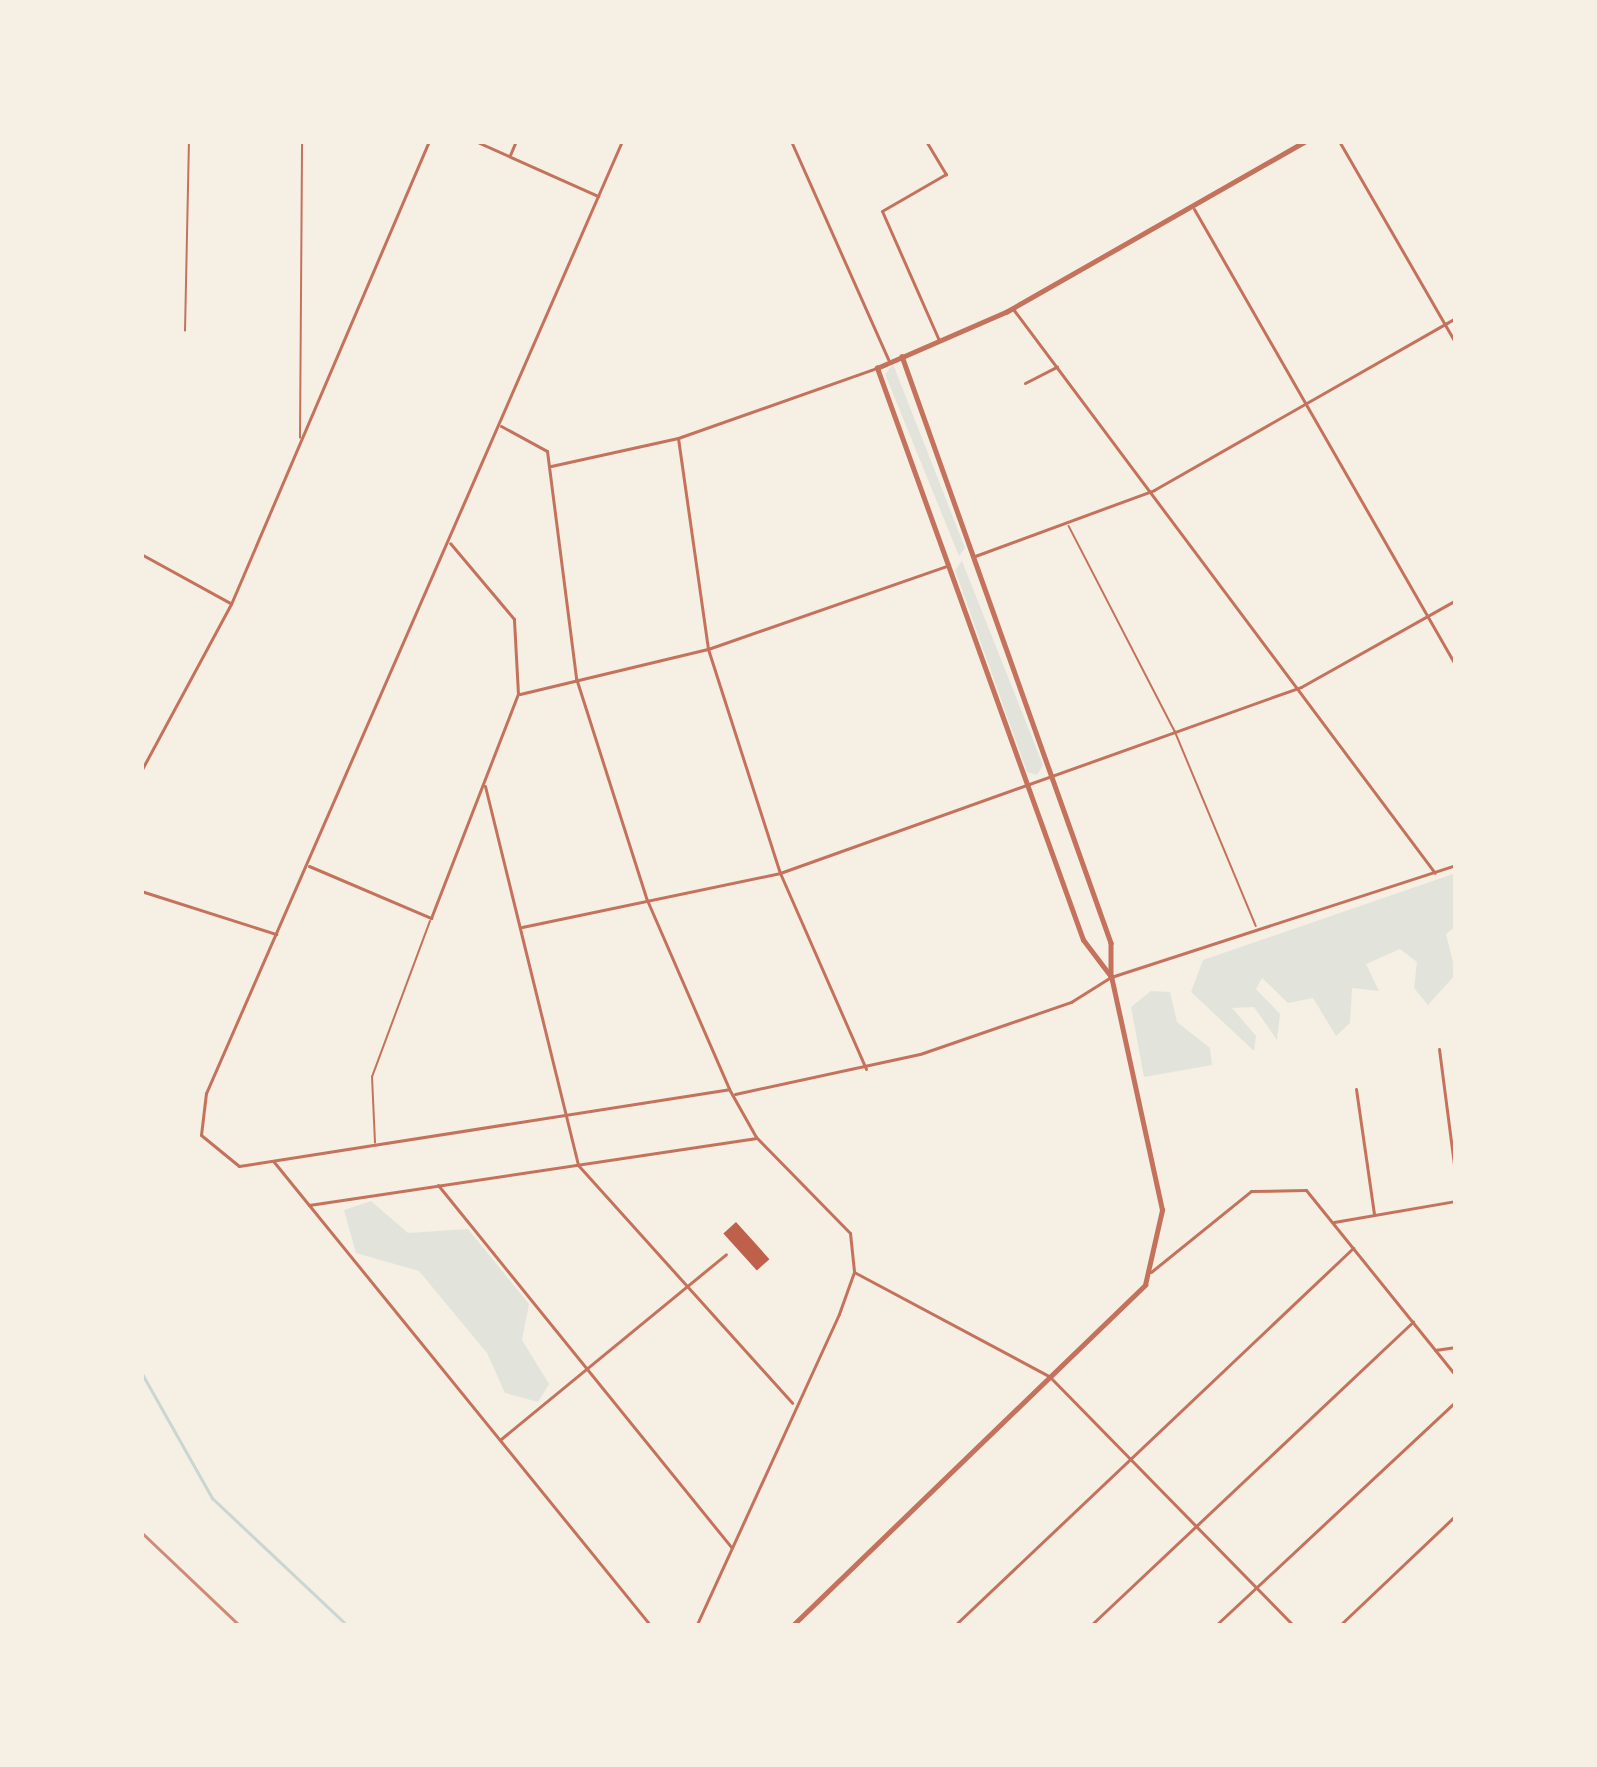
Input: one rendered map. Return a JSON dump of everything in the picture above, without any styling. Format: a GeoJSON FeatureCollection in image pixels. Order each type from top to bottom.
{"type":"FeatureCollection","features":[{"type":"Feature","properties":{"kind":"street"},"geometry":{"type":"LineString","coordinates":[[141,771],[231,604],[429,141]]}},
{"type":"Feature","properties":{"kind":"street"},"geometry":{"type":"LineString","coordinates":[[475,141],[600,197]]}},
{"type":"Feature","properties":{"kind":"street"},"geometry":{"type":"LineString","coordinates":[[510,155],[516,141]]}},
{"type":"Feature","properties":{"kind":"street"},"geometry":{"type":"LineString","coordinates":[[622,141],[206,1094],[201,1135],[213,1153],[239,1166],[274,1162],[866,1070],[1072,1002],[1111,977],[1260,935],[1456,865]]}},
{"type":"Feature","properties":{"kind":"street"},"geometry":{"type":"LineString","coordinates":[[791,141],[888,359]]}},
{"type":"Feature","properties":{"kind":"street"},"geometry":{"type":"LineString","coordinates":[[926,141],[946,174],[882,211],[939,340]]}},
{"type":"Feature","properties":{"kind":"street"},"geometry":{"type":"LineString","coordinates":[[549,466],[678,438],[877,368],[888,359],[1013,308],[1306,141]]}},
{"type":"Feature","properties":{"kind":"street"},"geometry":{"type":"LineString","coordinates":[[1339,141],[1456,344]]}},
{"type":"Feature","properties":{"kind":"street"},"geometry":{"type":"LineString","coordinates":[[1193,208],[1456,666]]}},
{"type":"Feature","properties":{"kind":"street"},"geometry":{"type":"LineString","coordinates":[[1013,308],[1154,490],[1436,874]]}},
{"type":"Feature","properties":{"kind":"street"},"geometry":{"type":"LineString","coordinates":[[974,556],[1154,490],[1456,317]]}},
{"type":"Feature","properties":{"kind":"street"},"geometry":{"type":"LineString","coordinates":[[792,1626],[1145,1285],[1162,1210],[1111,977],[1114,953],[902,356]]}},
{"type":"Feature","properties":{"kind":"street"},"geometry":{"type":"LineString","coordinates":[[1025,382],[1058,367]]}},
{"type":"Feature","properties":{"kind":"street"},"geometry":{"type":"LineString","coordinates":[[877,368],[1083,940],[1111,977]]}},
{"type":"Feature","properties":{"kind":"street"},"geometry":{"type":"LineString","coordinates":[[499,425],[547,451],[576,678],[647,900],[730,1092],[756,1138],[850,1233],[854,1272],[696,1626]]}},
{"type":"Feature","properties":{"kind":"street"},"geometry":{"type":"LineString","coordinates":[[678,438],[708,650],[780,873],[866,1070]]}},
{"type":"Feature","properties":{"kind":"street"},"geometry":{"type":"LineString","coordinates":[[308,866],[431,918],[518,694],[508,606],[449,542]]}},
{"type":"Feature","properties":{"kind":"street"},"geometry":{"type":"LineString","coordinates":[[141,554],[231,604]]}},
{"type":"Feature","properties":{"kind":"street"},"geometry":{"type":"LineString","coordinates":[[518,694],[708,650],[948,565]]}},
{"type":"Feature","properties":{"kind":"street"},"geometry":{"type":"LineString","coordinates":[[522,927],[780,873],[1300,687],[1456,601]]}},
{"type":"Feature","properties":{"kind":"street"},"geometry":{"type":"LineString","coordinates":[[485,786],[570,1116],[578,1165],[692,1286],[793,1405]]}},
{"type":"Feature","properties":{"kind":"street"},"geometry":{"type":"LineString","coordinates":[[141,891],[278,935]]}},
{"type":"Feature","properties":{"kind":"street"},"geometry":{"type":"LineString","coordinates":[[1439,1049],[1456,1180]]}},
{"type":"Feature","properties":{"kind":"street"},"geometry":{"type":"LineString","coordinates":[[1356,1089],[1374,1214]]}},
{"type":"Feature","properties":{"kind":"street"},"geometry":{"type":"LineString","coordinates":[[309,1205],[756,1138]]}},
{"type":"Feature","properties":{"kind":"street"},"geometry":{"type":"LineString","coordinates":[[274,1162],[651,1626]]}},
{"type":"Feature","properties":{"kind":"street"},"geometry":{"type":"LineString","coordinates":[[438,1185],[733,1548]]}},
{"type":"Feature","properties":{"kind":"street"},"geometry":{"type":"LineString","coordinates":[[1151,1272],[1251,1191],[1306,1190],[1456,1376]]}},
{"type":"Feature","properties":{"kind":"street"},"geometry":{"type":"LineString","coordinates":[[1332,1222],[1456,1201]]}},
{"type":"Feature","properties":{"kind":"street"},"geometry":{"type":"LineString","coordinates":[[954,1626],[1353,1248]]}},
{"type":"Feature","properties":{"kind":"street"},"geometry":{"type":"LineString","coordinates":[[500,1441],[726,1254]]}},
{"type":"Feature","properties":{"kind":"street"},"geometry":{"type":"LineString","coordinates":[[854,1272],[1049,1376],[1294,1626]]}},
{"type":"Feature","properties":{"kind":"street"},"geometry":{"type":"LineString","coordinates":[[1090,1626],[1413,1322]]}},
{"type":"Feature","properties":{"kind":"street"},"geometry":{"type":"LineString","coordinates":[[1435,1350],[1456,1347]]}},
{"type":"Feature","properties":{"kind":"street"},"geometry":{"type":"LineString","coordinates":[[1215,1626],[1456,1401]]}},
{"type":"Feature","properties":{"kind":"street"},"geometry":{"type":"LineString","coordinates":[[1339,1626],[1456,1515]]}},
{"type":"Feature","properties":{"kind":"lane"},"geometry":{"type":"LineString","coordinates":[[185,331],[189,141]]}},
{"type":"Feature","properties":{"kind":"lane"},"geometry":{"type":"LineString","coordinates":[[301,448],[302,141]]}},
{"type":"Feature","properties":{"kind":"lane"},"geometry":{"type":"LineString","coordinates":[[1066,522],[1174,731],[1260,935]]}},
{"type":"Feature","properties":{"kind":"lane"},"geometry":{"type":"LineString","coordinates":[[375,1144],[372,1077],[431,918]]}},
{"type":"Feature","properties":{"kind":"shaded area"},"geometry":{"type":"Polygon","coordinates":[[[893,364],[965,548],[959,556],[885,374],[893,364]]]}},
{"type":"Feature","properties":{"kind":"shaded area"},"geometry":{"type":"Polygon","coordinates":[[[962,561],[1043,765],[1037,775],[1027,772],[955,570],[962,561]]]}},
{"type":"Feature","properties":{"kind":"shaded area"},"geometry":{"type":"Polygon","coordinates":[[[1456,873],[1456,926],[1446,934],[1456,974],[1428,1005],[1414,988],[1417,962],[1400,949],[1366,964],[1379,991],[1352,988],[1350,1023],[1336,1036],[1313,998],[1288,1003],[1262,978],[1256,989],[1280,1014],[1277,1040],[1254,1007],[1232,1008],[1256,1036],[1254,1051],[1191,992],[1203,960],[1456,873]]]}},
{"type":"Feature","properties":{"kind":"shaded area"},"geometry":{"type":"Polygon","coordinates":[[[1151,991],[1170,992],[1177,1022],[1210,1048],[1212,1065],[1144,1077],[1131,1007],[1151,991]]]}},
{"type":"Feature","properties":{"kind":"shaded area"},"geometry":{"type":"Polygon","coordinates":[[[371,1201],[408,1233],[468,1229],[529,1304],[522,1340],[549,1384],[538,1402],[505,1393],[487,1353],[419,1271],[356,1253],[344,1210],[371,1201]]]}},
{"type":"Feature","properties":{"kind":"building"},"geometry":{"type":"Polygon","coordinates":[[[736,1222],[769,1259],[757,1271],[723,1233],[736,1222]]]}},
{"type":"Feature","properties":{"kind":"waterway"},"geometry":{"type":"LineString","coordinates":[[141,1372],[212,1498],[348,1626]]}},
{"type":"Feature","properties":{"kind":"railway"},"geometry":{"type":"LineString","coordinates":[[141,1532],[240,1626]]}}]}
